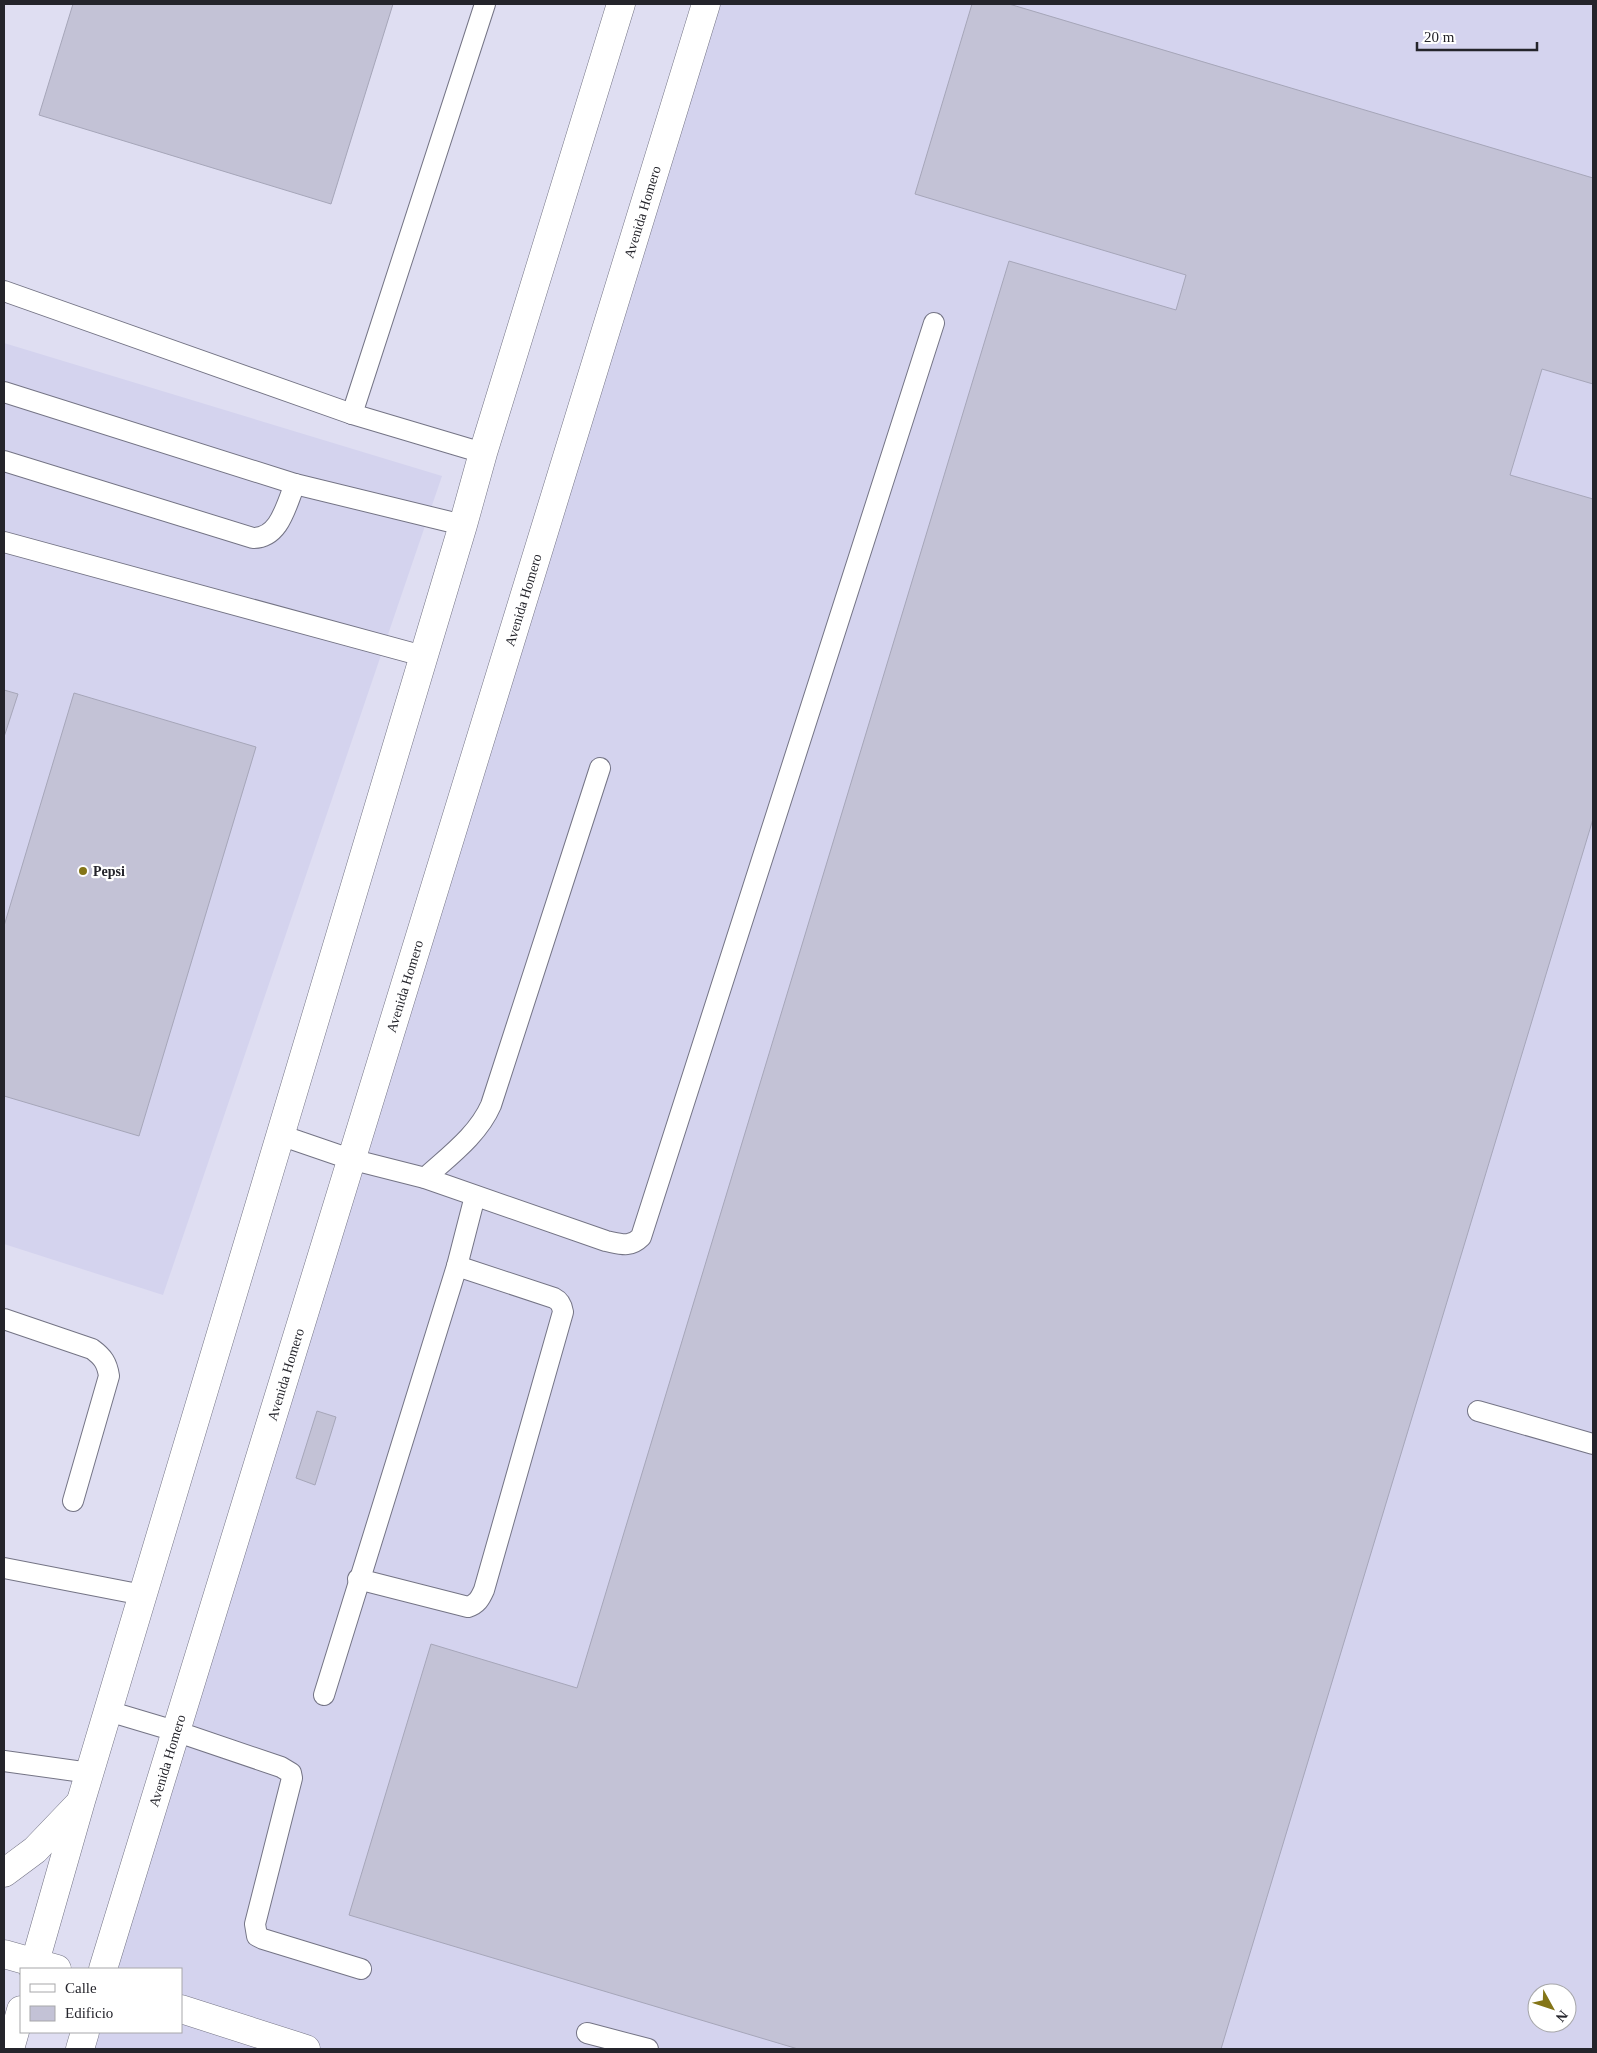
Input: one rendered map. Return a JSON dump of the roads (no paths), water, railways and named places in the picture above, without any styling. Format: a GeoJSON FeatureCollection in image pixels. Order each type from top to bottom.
{"type":"FeatureCollection","features":[{"type":"Feature","properties":{"kind":"main road"},"geometry":{"type":"LineString","coordinates":[[4,1954],[42,1967],[82,1801],[108,1711],[483,453],[621,4]]}},
{"type":"Feature","properties":{"kind":"main road","name":"Avenida Homero"},"geometry":{"type":"LineString","coordinates":[[103,1968],[706,4]]}},
{"type":"Feature","properties":{"kind":"main road"},"geometry":{"type":"LineString","coordinates":[[4,1873],[36,1850],[82,1801]]}},
{"type":"Feature","properties":{"kind":"main road"},"geometry":{"type":"LineString","coordinates":[[182,2008],[306,2049]]}},
{"type":"Feature","properties":{"kind":"main road"},"geometry":{"type":"LineString","coordinates":[[10,2049],[20,2014]]}},
{"type":"Feature","properties":{"kind":"main road"},"geometry":{"type":"LineString","coordinates":[[80,2049],[85,2033]]}},
{"type":"Feature","properties":{"kind":"lane"},"geometry":{"type":"LineString","coordinates":[[352,414],[485,4]]}},
{"type":"Feature","properties":{"kind":"lane"},"geometry":{"type":"LineString","coordinates":[[4,291],[352,414],[483,453]]}},
{"type":"Feature","properties":{"kind":"lane"},"geometry":{"type":"LineString","coordinates":[[280,1135],[350,1159],[425,1178],[606,1241],[627,1246],[634,1244],[641,1237],[934,323]]}},
{"type":"Feature","properties":{"kind":"lane"},"geometry":{"type":"LineString","coordinates":[[4,392],[295,484],[463,525]]}},
{"type":"Feature","properties":{"kind":"lane"},"geometry":{"type":"LineString","coordinates":[[4,461],[254,538],[262,538],[276,528],[295,484]]}},
{"type":"Feature","properties":{"kind":"lane"},"geometry":{"type":"LineString","coordinates":[[4,542],[423,656]]}},
{"type":"Feature","properties":{"kind":"lane"},"geometry":{"type":"LineString","coordinates":[[425,1178],[476,1130],[486,1117],[491,1106],[600,768]]}},
{"type":"Feature","properties":{"kind":"lane"},"geometry":{"type":"LineString","coordinates":[[324,1695],[456,1266],[475,1196]]}},
{"type":"Feature","properties":{"kind":"lane"},"geometry":{"type":"LineString","coordinates":[[358,1580],[468,1607],[474,1605],[480,1599],[484,1590],[563,1312],[562,1306],[554,1298],[456,1266]]}},
{"type":"Feature","properties":{"kind":"lane"},"geometry":{"type":"LineString","coordinates":[[4,1319],[92,1349],[108,1365],[109,1376],[74,1501]]}},
{"type":"Feature","properties":{"kind":"lane"},"geometry":{"type":"LineString","coordinates":[[1478,1411],[1593,1444]]}},
{"type":"Feature","properties":{"kind":"lane"},"geometry":{"type":"LineString","coordinates":[[4,1568],[143,1595]]}},
{"type":"Feature","properties":{"kind":"lane"},"geometry":{"type":"LineString","coordinates":[[108,1711],[175,1731],[281,1767],[291,1773],[292,1778],[255,1924],[257,1936],[263,1940],[361,1969]]}},
{"type":"Feature","properties":{"kind":"lane"},"geometry":{"type":"LineString","coordinates":[[4,1761],[90,1773]]}},
{"type":"Feature","properties":{"kind":"lane"},"geometry":{"type":"LineString","coordinates":[[587,2033],[648,2049]]}},
{"type":"Feature","properties":{"kind":"place","name":"Pepsi"},"geometry":{"type":"Point","coordinates":[83,871]}}]}
